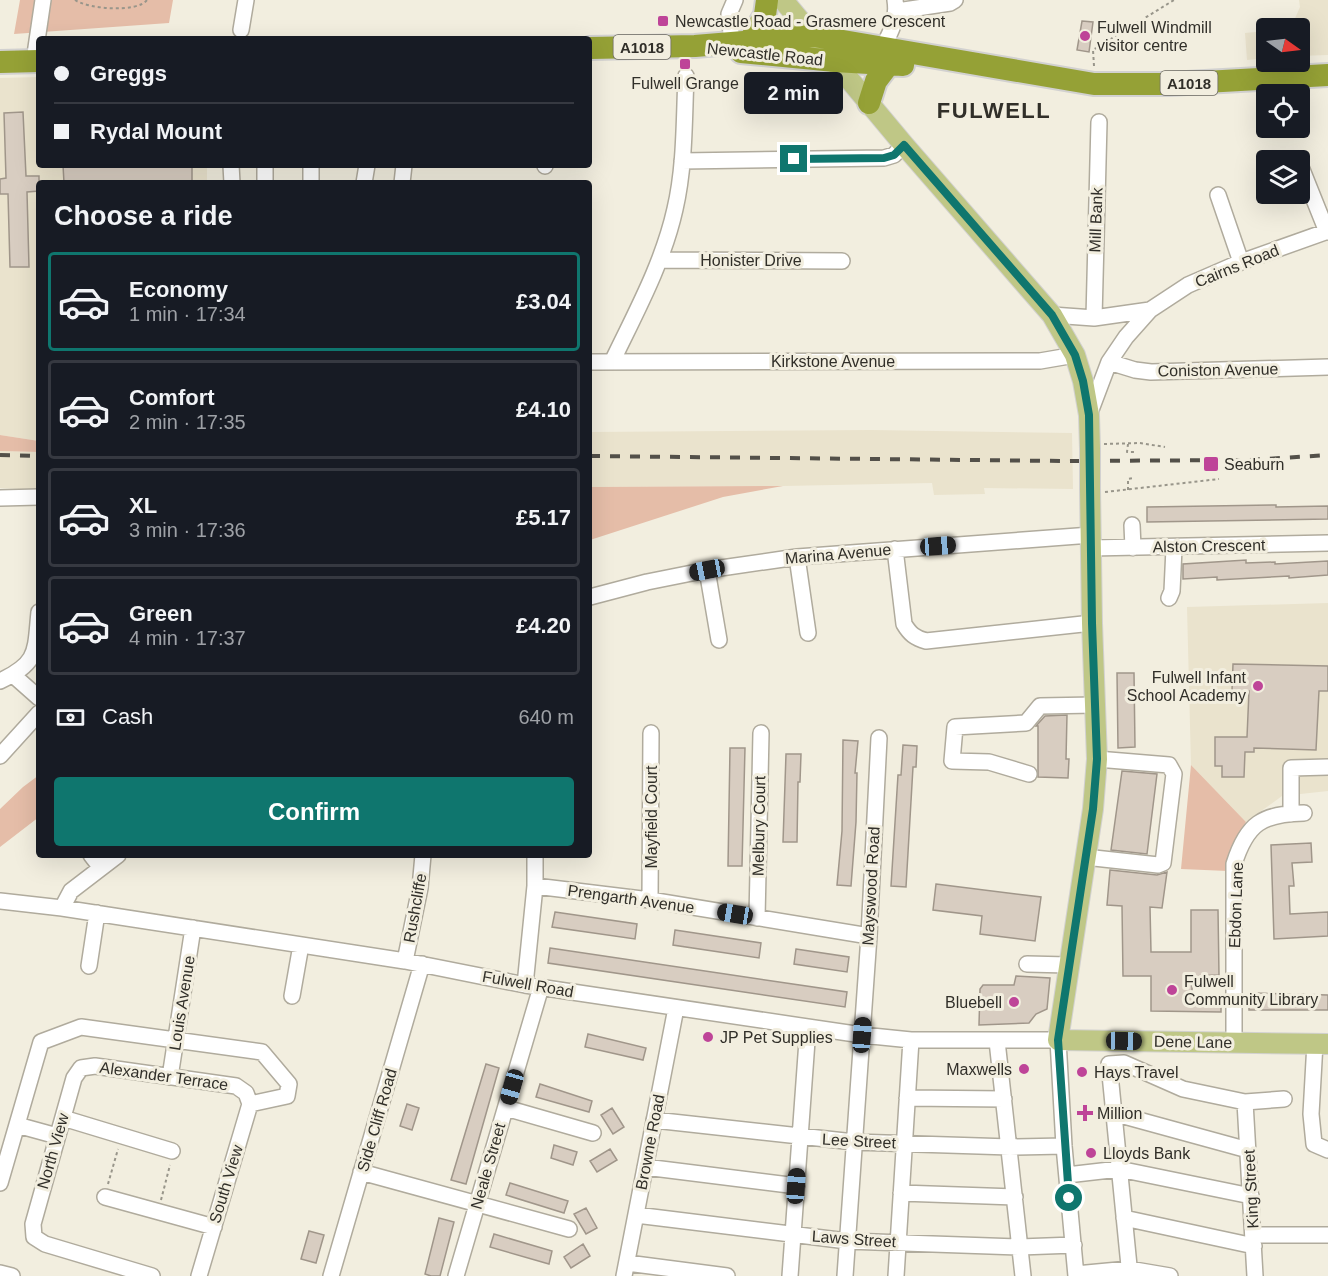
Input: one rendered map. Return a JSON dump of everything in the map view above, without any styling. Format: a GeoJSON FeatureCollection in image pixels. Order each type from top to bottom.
{"type":"FeatureCollection","features":[{"type":"Feature","properties":{"kind":"highway"},"geometry":{"type":"LineString","coordinates":[[740,42],[765,15],[767,0]]}},
{"type":"Feature","properties":{"kind":"highway","name":"Newcastle Road"},"geometry":{"type":"LineString","coordinates":[[592,48],[695,46],[814,36]]}},
{"type":"Feature","properties":{"kind":"highway","name":"A1018"},"geometry":{"type":"LineString","coordinates":[[814,36],[886,56],[979,66],[1094,84],[1169,84],[1328,75]]}},
{"type":"Feature","properties":{"kind":"highway","name":"Newcastle Road"},"geometry":{"type":"LineString","coordinates":[[695,46],[835,61]]}},
{"type":"Feature","properties":{"kind":"highway"},"geometry":{"type":"LineString","coordinates":[[869,102],[886,56]]}},
{"type":"Feature","properties":{"kind":"highway","name":"A1018"},"geometry":{"type":"LineString","coordinates":[[835,61],[886,56]]}},
{"type":"Feature","properties":{"kind":"highway"},"geometry":{"type":"LineString","coordinates":[[0,62],[36,61]]}},
{"type":"Feature","properties":{"kind":"main road"},"geometry":{"type":"LineString","coordinates":[[783,0],[904,145],[1052,315],[1075,355],[1083,381],[1089,415],[1092,623],[1097,759],[1093,809],[1058,1040]]}},
{"type":"Feature","properties":{"kind":"main road","name":"Dene Lane"},"geometry":{"type":"LineString","coordinates":[[1058,1040],[1321,1043]]}},
{"type":"Feature","properties":{"kind":"street"},"geometry":{"type":"LineString","coordinates":[[39,36],[43,0]]}},
{"type":"Feature","properties":{"kind":"street"},"geometry":{"type":"LineString","coordinates":[[241,30],[246,0]]}},
{"type":"Feature","properties":{"kind":"street"},"geometry":{"type":"LineString","coordinates":[[735,0],[729,14],[740,42]]}},
{"type":"Feature","properties":{"kind":"street"},"geometry":{"type":"LineString","coordinates":[[886,56],[898,4],[950,3],[955,0]]}},
{"type":"Feature","properties":{"kind":"street"},"geometry":{"type":"LineString","coordinates":[[612,362],[660,260],[676,208],[682,161],[686,76]]}},
{"type":"Feature","properties":{"kind":"street","name":"Mill Bank"},"geometry":{"type":"LineString","coordinates":[[1094,318],[1099,122]]}},
{"type":"Feature","properties":{"kind":"street"},"geometry":{"type":"LineString","coordinates":[[682,161],[884,158],[894,155],[904,145]]}},
{"type":"Feature","properties":{"kind":"street"},"geometry":{"type":"LineString","coordinates":[[1310,190],[1327,231]]}},
{"type":"Feature","properties":{"kind":"street"},"geometry":{"type":"LineString","coordinates":[[1218,195],[1241,262]]}},
{"type":"Feature","properties":{"kind":"street","name":"Cairns Road"},"geometry":{"type":"LineString","coordinates":[[1089,415],[1109,362],[1126,337],[1150,310],[1188,285],[1241,262],[1327,231]]}},
{"type":"Feature","properties":{"kind":"street","name":"Honister Drive"},"geometry":{"type":"LineString","coordinates":[[660,260],[842,261]]}},
{"type":"Feature","properties":{"kind":"street","name":"Cairns Road"},"geometry":{"type":"LineString","coordinates":[[1052,315],[1094,318],[1150,310]]}},
{"type":"Feature","properties":{"kind":"street","name":"Kirkstone Avenue"},"geometry":{"type":"LineString","coordinates":[[592,362],[1040,361],[1075,355]]}},
{"type":"Feature","properties":{"kind":"street","name":"Coniston Avenue"},"geometry":{"type":"LineString","coordinates":[[1109,362],[1135,370],[1152,372],[1328,367]]}},
{"type":"Feature","properties":{"kind":"street"},"geometry":{"type":"LineString","coordinates":[[0,498],[36,497]]}},
{"type":"Feature","properties":{"kind":"street"},"geometry":{"type":"LineString","coordinates":[[1132,525],[1133,548]]}},
{"type":"Feature","properties":{"kind":"street","name":"Alston Crescent"},"geometry":{"type":"LineString","coordinates":[[1091,542],[1133,548],[1328,543]]}},
{"type":"Feature","properties":{"kind":"street","name":"Marina Avenue"},"geometry":{"type":"LineString","coordinates":[[592,596],[707,570],[797,557],[895,549],[1091,542]]}},
{"type":"Feature","properties":{"kind":"street"},"geometry":{"type":"LineString","coordinates":[[1169,598],[1172,591],[1174,548]]}},
{"type":"Feature","properties":{"kind":"street"},"geometry":{"type":"LineString","coordinates":[[895,549],[904,624],[915,638],[926,641],[1092,623]]}},
{"type":"Feature","properties":{"kind":"street"},"geometry":{"type":"LineString","coordinates":[[797,557],[808,633]]}},
{"type":"Feature","properties":{"kind":"street"},"geometry":{"type":"LineString","coordinates":[[707,570],[719,640]]}},
{"type":"Feature","properties":{"kind":"street"},"geometry":{"type":"LineString","coordinates":[[36,650],[31,661],[7,678],[36,696]]}},
{"type":"Feature","properties":{"kind":"street"},"geometry":{"type":"LineString","coordinates":[[1029,774],[989,762],[952,760],[955,727],[1026,723],[1040,706],[1095,705]]}},
{"type":"Feature","properties":{"kind":"street"},"geometry":{"type":"LineString","coordinates":[[0,756],[36,716]]}},
{"type":"Feature","properties":{"kind":"street","name":"Mayfield Court"},"geometry":{"type":"LineString","coordinates":[[651,733],[651,900]]}},
{"type":"Feature","properties":{"kind":"street","name":"Melbury Court"},"geometry":{"type":"LineString","coordinates":[[757,918],[761,733]]}},
{"type":"Feature","properties":{"kind":"street","name":"Mayswood Road"},"geometry":{"type":"LineString","coordinates":[[845,1276],[879,738]]}},
{"type":"Feature","properties":{"kind":"street"},"geometry":{"type":"LineString","coordinates":[[1085,857],[1158,865],[1163,863],[1166,841],[1174,774],[1169,765],[1097,759]]}},
{"type":"Feature","properties":{"kind":"street","name":"Ebdon Lane"},"geometry":{"type":"LineString","coordinates":[[1234,1043],[1231,886],[1240,844],[1251,829],[1271,816],[1297,814],[1291,768],[1328,767]]}},
{"type":"Feature","properties":{"kind":"street"},"geometry":{"type":"LineString","coordinates":[[93,858],[101,868]]}},
{"type":"Feature","properties":{"kind":"street"},"geometry":{"type":"LineString","coordinates":[[62,908],[71,891],[114,858]]}},
{"type":"Feature","properties":{"kind":"street","name":"Rushcliffe"},"geometry":{"type":"LineString","coordinates":[[405,961],[420,888],[423,858]]}},
{"type":"Feature","properties":{"kind":"street"},"geometry":{"type":"LineString","coordinates":[[525,985],[535,886],[535,858]]}},
{"type":"Feature","properties":{"kind":"street","name":"Prengarth Avenue"},"geometry":{"type":"LineString","coordinates":[[535,886],[651,900],[868,936]]}},
{"type":"Feature","properties":{"kind":"street","name":"Fulwell Road"},"geometry":{"type":"LineString","coordinates":[[0,900],[405,961],[525,985],[862,1035],[911,1040],[1058,1040]]}},
{"type":"Feature","properties":{"kind":"street"},"geometry":{"type":"LineString","coordinates":[[89,966],[97,913]]}},
{"type":"Feature","properties":{"kind":"street","name":"Louis Avenue"},"geometry":{"type":"LineString","coordinates":[[170,1077],[193,928]]}},
{"type":"Feature","properties":{"kind":"street"},"geometry":{"type":"LineString","coordinates":[[292,996],[301,945]]}},
{"type":"Feature","properties":{"kind":"street","name":"Side Cliff Road"},"geometry":{"type":"LineString","coordinates":[[331,1276],[422,964]]}},
{"type":"Feature","properties":{"kind":"street"},"geometry":{"type":"LineString","coordinates":[[1027,964],[1068,965]]}},
{"type":"Feature","properties":{"kind":"street","name":"Neale Street"},"geometry":{"type":"LineString","coordinates":[[456,1276],[541,987]]}},
{"type":"Feature","properties":{"kind":"street","name":"Browne Road"},"geometry":{"type":"LineString","coordinates":[[625,1270],[676,1008]]}},
{"type":"Feature","properties":{"kind":"street"},"geometry":{"type":"LineString","coordinates":[[0,1183],[41,1042],[81,1027],[262,1052],[289,1084],[287,1096],[248,1099]]}},
{"type":"Feature","properties":{"kind":"street"},"geometry":{"type":"LineString","coordinates":[[790,1276],[808,1027]]}},
{"type":"Feature","properties":{"kind":"street"},"geometry":{"type":"LineString","coordinates":[[896,1276],[911,1040]]}},
{"type":"Feature","properties":{"kind":"street"},"geometry":{"type":"LineString","coordinates":[[1058,1040],[1064,1146],[1076,1275],[1129,1272],[1170,1276]]}},
{"type":"Feature","properties":{"kind":"street"},"geometry":{"type":"LineString","coordinates":[[997,1041],[1023,1276]]}},
{"type":"Feature","properties":{"kind":"street"},"geometry":{"type":"LineString","coordinates":[[1321,1043],[1311,1114],[1314,1144],[1328,1150]]}},
{"type":"Feature","properties":{"kind":"street","name":"Dene Lane"},"geometry":{"type":"LineString","coordinates":[[1113,1113],[1108,1064],[1124,1063],[1183,1089],[1245,1102],[1284,1099]]}},
{"type":"Feature","properties":{"kind":"street","name":"Alexander Terrace"},"geometry":{"type":"LineString","coordinates":[[81,1068],[95,1066],[236,1086],[248,1099]]}},
{"type":"Feature","properties":{"kind":"street","name":"North View"},"geometry":{"type":"LineString","coordinates":[[81,1068],[74,1078],[57,1136],[33,1224],[34,1237],[45,1244],[152,1276]]}},
{"type":"Feature","properties":{"kind":"street"},"geometry":{"type":"LineString","coordinates":[[907,1098],[1004,1099]]}},
{"type":"Feature","properties":{"kind":"street","name":"South View"},"geometry":{"type":"LineString","coordinates":[[199,1276],[248,1099]]}},
{"type":"Feature","properties":{"kind":"street","name":"King Street"},"geometry":{"type":"LineString","coordinates":[[1245,1102],[1255,1276]]}},
{"type":"Feature","properties":{"kind":"street"},"geometry":{"type":"LineString","coordinates":[[506,1108],[592,1133]]}},
{"type":"Feature","properties":{"kind":"street"},"geometry":{"type":"LineString","coordinates":[[1129,1272],[1113,1113],[1248,1150]]}},
{"type":"Feature","properties":{"kind":"street"},"geometry":{"type":"LineString","coordinates":[[63,1118],[172,1151]]}},
{"type":"Feature","properties":{"kind":"street","name":"Lee Street"},"geometry":{"type":"LineString","coordinates":[[654,1120],[854,1142],[1010,1147],[1064,1146]]}},
{"type":"Feature","properties":{"kind":"street"},"geometry":{"type":"LineString","coordinates":[[17,1125],[57,1136]]}},
{"type":"Feature","properties":{"kind":"street"},"geometry":{"type":"LineString","coordinates":[[645,1167],[796,1186]]}},
{"type":"Feature","properties":{"kind":"street"},"geometry":{"type":"LineString","coordinates":[[1067,1175],[1119,1169],[1251,1196]]}},
{"type":"Feature","properties":{"kind":"street"},"geometry":{"type":"LineString","coordinates":[[362,1172],[569,1229]]}},
{"type":"Feature","properties":{"kind":"street"},"geometry":{"type":"LineString","coordinates":[[901,1193],[1015,1197]]}},
{"type":"Feature","properties":{"kind":"street"},"geometry":{"type":"LineString","coordinates":[[105,1197],[214,1227]]}},
{"type":"Feature","properties":{"kind":"street","name":"Laws Street"},"geometry":{"type":"LineString","coordinates":[[636,1215],[847,1240],[1020,1247],[1074,1245]]}},
{"type":"Feature","properties":{"kind":"street"},"geometry":{"type":"LineString","coordinates":[[1124,1218],[1253,1241],[1328,1235]]}},
{"type":"Feature","properties":{"kind":"street"},"geometry":{"type":"LineString","coordinates":[[625,1270],[727,1276]]}},
{"type":"Feature","properties":{"kind":"street"},"geometry":{"type":"LineString","coordinates":[[0,1272],[12,1276]]}},
{"type":"Feature","properties":{"kind":"path"},"geometry":{"type":"LineString","coordinates":[[75,0],[82,5],[129,9],[142,6],[147,0]]}},
{"type":"Feature","properties":{"kind":"path"},"geometry":{"type":"LineString","coordinates":[[1094,84],[1094,50],[1174,0]]}},
{"type":"Feature","properties":{"kind":"path"},"geometry":{"type":"LineString","coordinates":[[1090,446],[1128,443],[1165,447]]}},
{"type":"Feature","properties":{"kind":"path"},"geometry":{"type":"LineString","coordinates":[[1128,443],[1127,452],[1134,452]]}},
{"type":"Feature","properties":{"kind":"path"},"geometry":{"type":"LineString","coordinates":[[1128,490],[1128,479],[1134,478]]}},
{"type":"Feature","properties":{"kind":"path"},"geometry":{"type":"LineString","coordinates":[[1090,490],[1128,490],[1219,479]]}},
{"type":"Feature","properties":{"kind":"path"},"geometry":{"type":"LineString","coordinates":[[105,1197],[121,1136]]}},
{"type":"Feature","properties":{"kind":"path"},"geometry":{"type":"LineString","coordinates":[[158,1211],[174,1152],[172,1151]]}},
{"type":"Feature","properties":{"kind":"shaded area"},"geometry":{"type":"Polygon","coordinates":[[[20,0],[173,0],[169,23],[14,34],[20,0]]]}},
{"type":"Feature","properties":{"kind":"shaded area"},"geometry":{"type":"Polygon","coordinates":[[[1299,0],[1328,0],[1328,55],[1310,56],[1310,18],[1295,18],[1300,7],[1299,0]]]}},
{"type":"Feature","properties":{"kind":"shaded area"},"geometry":{"type":"Polygon","coordinates":[[[1256,32],[1256,59],[1247,60],[1245,33],[1256,32]]]}},
{"type":"Feature","properties":{"kind":"shaded area"},"geometry":{"type":"Polygon","coordinates":[[[36,77],[36,168],[207,168],[207,180],[36,180],[36,441],[0,435],[0,78],[36,77]]]}},
{"type":"Feature","properties":{"kind":"shaded area"},"geometry":{"type":"Polygon","coordinates":[[[871,430],[1072,433],[1073,489],[984,488],[985,494],[934,495],[932,483],[592,487],[592,432],[871,430]]]}},
{"type":"Feature","properties":{"kind":"shaded area"},"geometry":{"type":"Polygon","coordinates":[[[0,435],[36,441],[36,452],[0,451],[0,435]]]}},
{"type":"Feature","properties":{"kind":"shaded area"},"geometry":{"type":"Polygon","coordinates":[[[0,451],[36,452],[36,490],[0,488],[0,451]]]}},
{"type":"Feature","properties":{"kind":"shaded area"},"geometry":{"type":"Polygon","coordinates":[[[783,486],[723,497],[592,539],[592,487],[783,486]]]}},
{"type":"Feature","properties":{"kind":"shaded area","name":"Fulwell Infant School Academy"},"geometry":{"type":"Polygon","coordinates":[[[1328,603],[1328,791],[1282,796],[1246,822],[1191,765],[1187,607],[1328,603]]]}},
{"type":"Feature","properties":{"kind":"shaded area"},"geometry":{"type":"Polygon","coordinates":[[[1191,765],[1246,822],[1233,845],[1228,871],[1181,869],[1191,765]]]}},
{"type":"Feature","properties":{"kind":"shaded area"},"geometry":{"type":"Polygon","coordinates":[[[36,777],[36,819],[0,847],[0,809],[36,777]]]}},
{"type":"Feature","properties":{"kind":"building","name":"Fulwell Windmill visitor centre"},"geometry":{"type":"Polygon","coordinates":[[[1082,21],[1093,22],[1089,52],[1077,50],[1082,21]]]}},
{"type":"Feature","properties":{"kind":"building"},"geometry":{"type":"Polygon","coordinates":[[[23,112],[26,176],[39,176],[39,180],[36,180],[36,191],[27,192],[29,267],[10,267],[8,194],[0,194],[0,179],[6,178],[4,113],[23,112]]]}},
{"type":"Feature","properties":{"kind":"building"},"geometry":{"type":"Polygon","coordinates":[[[63,168],[192,168],[192,180],[64,180],[63,168]]]}},
{"type":"Feature","properties":{"kind":"building"},"geometry":{"type":"Polygon","coordinates":[[[1276,505],[1276,507],[1328,506],[1328,519],[1147,522],[1147,507],[1276,505]]]}},
{"type":"Feature","properties":{"kind":"building"},"geometry":{"type":"Polygon","coordinates":[[[1246,560],[1246,563],[1275,562],[1275,564],[1328,561],[1328,575],[1217,580],[1217,577],[1183,579],[1183,564],[1246,560]]]}},
{"type":"Feature","properties":{"kind":"building"},"geometry":{"type":"Polygon","coordinates":[[[1233,664],[1328,666],[1328,691],[1319,691],[1316,750],[1254,748],[1254,752],[1245,752],[1244,777],[1222,777],[1222,766],[1215,766],[1215,737],[1247,737],[1249,691],[1232,691],[1233,664]]]}},
{"type":"Feature","properties":{"kind":"building"},"geometry":{"type":"Polygon","coordinates":[[[1117,673],[1134,673],[1135,747],[1118,748],[1117,673]]]}},
{"type":"Feature","properties":{"kind":"building"},"geometry":{"type":"Polygon","coordinates":[[[1067,715],[1068,778],[1038,777],[1038,726],[1036,726],[1045,716],[1067,715]]]}},
{"type":"Feature","properties":{"kind":"building"},"geometry":{"type":"Polygon","coordinates":[[[843,740],[858,741],[855,773],[857,773],[856,822],[851,886],[837,885],[842,831],[843,740]]]}},
{"type":"Feature","properties":{"kind":"building"},"geometry":{"type":"Polygon","coordinates":[[[903,745],[917,746],[916,767],[913,767],[906,887],[891,886],[898,775],[901,775],[903,745]]]}},
{"type":"Feature","properties":{"kind":"building"},"geometry":{"type":"Polygon","coordinates":[[[730,748],[745,748],[742,866],[728,866],[730,748]]]}},
{"type":"Feature","properties":{"kind":"building"},"geometry":{"type":"Polygon","coordinates":[[[786,754],[801,754],[797,842],[783,842],[786,754]]]}},
{"type":"Feature","properties":{"kind":"building"},"geometry":{"type":"Polygon","coordinates":[[[1122,771],[1157,774],[1147,854],[1111,850],[1122,771]]]}},
{"type":"Feature","properties":{"kind":"building"},"geometry":{"type":"Polygon","coordinates":[[[1311,843],[1312,862],[1292,863],[1294,886],[1289,886],[1290,914],[1328,912],[1328,936],[1274,939],[1271,845],[1311,843]]]}},
{"type":"Feature","properties":{"kind":"building"},"geometry":{"type":"Polygon","coordinates":[[[1110,870],[1157,875],[1167,872],[1162,908],[1150,907],[1151,952],[1191,952],[1191,910],[1218,910],[1219,975],[1192,976],[1192,997],[1221,997],[1221,1012],[1151,1011],[1151,976],[1123,976],[1122,906],[1107,905],[1110,870]]]}},
{"type":"Feature","properties":{"kind":"building"},"geometry":{"type":"Polygon","coordinates":[[[936,884],[1041,897],[1035,941],[980,934],[982,916],[933,910],[936,884]]]}},
{"type":"Feature","properties":{"kind":"building"},"geometry":{"type":"Polygon","coordinates":[[[555,912],[637,924],[635,939],[552,927],[555,912]]]}},
{"type":"Feature","properties":{"kind":"building"},"geometry":{"type":"Polygon","coordinates":[[[675,930],[761,943],[759,958],[673,945],[675,930]]]}},
{"type":"Feature","properties":{"kind":"building"},"geometry":{"type":"Polygon","coordinates":[[[550,948],[847,992],[845,1007],[548,963],[550,948]]]}},
{"type":"Feature","properties":{"kind":"building"},"geometry":{"type":"Polygon","coordinates":[[[796,949],[849,957],[847,972],[794,964],[796,949]]]}},
{"type":"Feature","properties":{"kind":"building","name":"Bluebell"},"geometry":{"type":"Polygon","coordinates":[[[1016,976],[1050,978],[1047,1009],[1036,1014],[1029,1023],[979,1025],[980,989],[983,985],[1014,985],[1016,976]]]}},
{"type":"Feature","properties":{"kind":"building"},"geometry":{"type":"Polygon","coordinates":[[[1249,993],[1328,995],[1328,1010],[1249,1010],[1249,993]]]}},
{"type":"Feature","properties":{"kind":"building"},"geometry":{"type":"Polygon","coordinates":[[[588,1034],[646,1048],[643,1060],[585,1047],[588,1034]]]}},
{"type":"Feature","properties":{"kind":"building"},"geometry":{"type":"Polygon","coordinates":[[[486,1064],[499,1068],[466,1184],[451,1180],[486,1064]]]}},
{"type":"Feature","properties":{"kind":"building"},"geometry":{"type":"Polygon","coordinates":[[[540,1084],[592,1101],[589,1112],[536,1097],[540,1084]]]}},
{"type":"Feature","properties":{"kind":"building"},"geometry":{"type":"Polygon","coordinates":[[[407,1104],[419,1108],[412,1130],[400,1126],[407,1104]]]}},
{"type":"Feature","properties":{"kind":"building"},"geometry":{"type":"Polygon","coordinates":[[[612,1108],[624,1127],[613,1134],[601,1115],[612,1108]]]}},
{"type":"Feature","properties":{"kind":"building"},"geometry":{"type":"Polygon","coordinates":[[[554,1145],[577,1152],[573,1165],[551,1158],[554,1145]]]}},
{"type":"Feature","properties":{"kind":"building"},"geometry":{"type":"Polygon","coordinates":[[[610,1149],[617,1160],[597,1172],[590,1161],[610,1149]]]}},
{"type":"Feature","properties":{"kind":"building"},"geometry":{"type":"Polygon","coordinates":[[[510,1183],[568,1201],[564,1213],[506,1195],[510,1183]]]}},
{"type":"Feature","properties":{"kind":"building"},"geometry":{"type":"Polygon","coordinates":[[[586,1208],[597,1228],[586,1234],[574,1214],[586,1208]]]}},
{"type":"Feature","properties":{"kind":"building"},"geometry":{"type":"Polygon","coordinates":[[[439,1218],[454,1222],[440,1276],[431,1276],[425,1274],[439,1218]]]}},
{"type":"Feature","properties":{"kind":"building"},"geometry":{"type":"Polygon","coordinates":[[[309,1231],[324,1235],[316,1263],[301,1259],[309,1231]]]}},
{"type":"Feature","properties":{"kind":"building"},"geometry":{"type":"Polygon","coordinates":[[[494,1234],[552,1251],[549,1264],[490,1247],[494,1234]]]}},
{"type":"Feature","properties":{"kind":"building"},"geometry":{"type":"Polygon","coordinates":[[[583,1244],[590,1256],[571,1268],[564,1257],[583,1244]]]}},
{"type":"Feature","properties":{"kind":"railway"},"geometry":{"type":"LineString","coordinates":[[0,455],[36,456]]}},
{"type":"Feature","properties":{"kind":"railway"},"geometry":{"type":"LineString","coordinates":[[592,456],[1065,461],[1249,460],[1328,455]]}},
{"type":"Feature","properties":{"kind":"place","name":"Newcastle Road - Grasmere Crescent"},"geometry":{"type":"Point","coordinates":[663,21]}},
{"type":"Feature","properties":{"kind":"place","name":"Fulwell Windmill visitor centre"},"geometry":{"type":"Point","coordinates":[1085,36]}},
{"type":"Feature","properties":{"kind":"place","name":"Fulwell Grange"},"geometry":{"type":"Point","coordinates":[685,64]}},
{"type":"Feature","properties":{"kind":"place","name":"Seaburn"},"geometry":{"type":"Point","coordinates":[1211,464]}},
{"type":"Feature","properties":{"kind":"place","name":"Fulwell Infant School Academy"},"geometry":{"type":"Point","coordinates":[1258,686]}},
{"type":"Feature","properties":{"kind":"place","name":"Fulwell Community Library"},"geometry":{"type":"Point","coordinates":[1172,990]}},
{"type":"Feature","properties":{"kind":"place","name":"Bluebell"},"geometry":{"type":"Point","coordinates":[1014,1002]}},
{"type":"Feature","properties":{"kind":"place","name":"JP Pet Supplies"},"geometry":{"type":"Point","coordinates":[708,1037]}},
{"type":"Feature","properties":{"kind":"place","name":"Maxwells"},"geometry":{"type":"Point","coordinates":[1024,1069]}},
{"type":"Feature","properties":{"kind":"place","name":"Hays Travel"},"geometry":{"type":"Point","coordinates":[1082,1072]}},
{"type":"Feature","properties":{"kind":"place","name":"Million"},"geometry":{"type":"Point","coordinates":[1085,1113]}},
{"type":"Feature","properties":{"kind":"place","name":"Lloyds Bank"},"geometry":{"type":"Point","coordinates":[1091,1153]}},
{"type":"Feature","properties":{"kind":"district","name":"FULWELL"},"geometry":{"type":"Point","coordinates":[994,110]}},
{"type":"Feature","properties":{"kind":"route"},"geometry":{"type":"LineString","coordinates":[[794,159],[884,158],[894,155],[904,145],[1052,315],[1075,355],[1083,381],[1089,415],[1092,623],[1097,759],[1093,809],[1058,1040],[1069,1198]]}}]}
